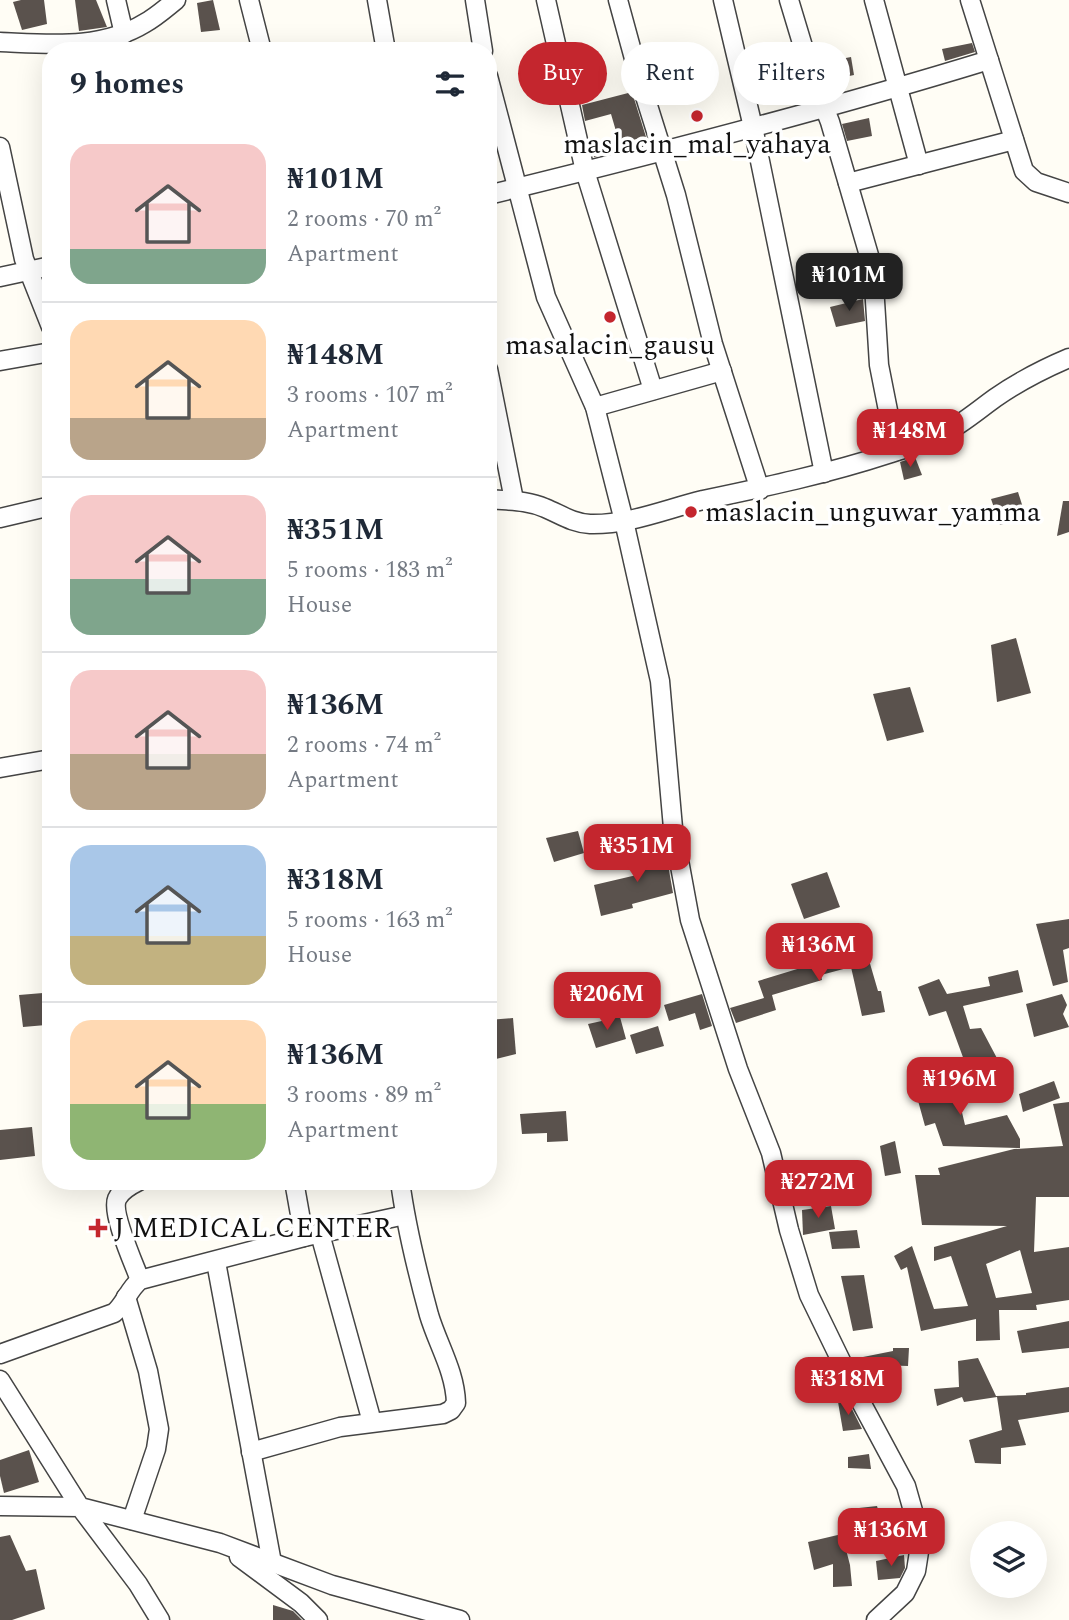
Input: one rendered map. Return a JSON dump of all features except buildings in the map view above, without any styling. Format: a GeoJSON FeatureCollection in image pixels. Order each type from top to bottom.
{"type":"FeatureCollection","features":[{"type":"Feature","properties":{"kind":"street"},"geometry":{"type":"LineString","coordinates":[[116,0],[124,34]]}},
{"type":"Feature","properties":{"kind":"street"},"geometry":{"type":"LineString","coordinates":[[84,42],[124,34],[145,23],[176,0]]}},
{"type":"Feature","properties":{"kind":"street"},"geometry":{"type":"LineString","coordinates":[[249,0],[260,42]]}},
{"type":"Feature","properties":{"kind":"street"},"geometry":{"type":"LineString","coordinates":[[377,0],[384,42]]}},
{"type":"Feature","properties":{"kind":"street"},"geometry":{"type":"LineString","coordinates":[[475,0],[482,42]]}},
{"type":"Feature","properties":{"kind":"street"},"geometry":{"type":"LineString","coordinates":[[546,0],[585,172],[653,390]]}},
{"type":"Feature","properties":{"kind":"street"},"geometry":{"type":"LineString","coordinates":[[618,0],[722,371],[760,490]]}},
{"type":"Feature","properties":{"kind":"street"},"geometry":{"type":"LineString","coordinates":[[723,0],[753,127],[824,472]]}},
{"type":"Feature","properties":{"kind":"street"},"geometry":{"type":"LineString","coordinates":[[789,0],[873,269],[880,365],[896,451]]}},
{"type":"Feature","properties":{"kind":"street"},"geometry":{"type":"LineString","coordinates":[[874,0],[919,165]]}},
{"type":"Feature","properties":{"kind":"street"},"geometry":{"type":"LineString","coordinates":[[970,0],[1024,172],[1036,182],[1069,193]]}},
{"type":"Feature","properties":{"kind":"street"},"geometry":{"type":"LineString","coordinates":[[0,42],[42,43]]}},
{"type":"Feature","properties":{"kind":"street"},"geometry":{"type":"LineString","coordinates":[[497,193],[663,153],[989,60]]}},
{"type":"Feature","properties":{"kind":"street"},"geometry":{"type":"LineString","coordinates":[[497,108],[546,297],[595,407],[624,521],[660,681],[673,828],[690,920],[738,1069],[771,1153],[789,1230],[809,1295],[862,1404],[906,1486],[920,1539],[916,1571],[905,1592],[876,1620]]}},
{"type":"Feature","properties":{"kind":"street"},"geometry":{"type":"LineString","coordinates":[[848,183],[1014,140]]}},
{"type":"Feature","properties":{"kind":"street"},"geometry":{"type":"LineString","coordinates":[[0,147],[28,270],[42,305]]}},
{"type":"Feature","properties":{"kind":"street"},"geometry":{"type":"LineString","coordinates":[[0,277],[42,268]]}},
{"type":"Feature","properties":{"kind":"street"},"geometry":{"type":"LineString","coordinates":[[0,361],[42,354]]}},
{"type":"Feature","properties":{"kind":"street"},"geometry":{"type":"LineString","coordinates":[[497,499],[514,500],[546,508],[558,516],[586,524],[624,521],[702,500],[760,490],[940,436],[1039,371],[1069,358]]}},
{"type":"Feature","properties":{"kind":"street"},"geometry":{"type":"LineString","coordinates":[[595,407],[722,371]]}},
{"type":"Feature","properties":{"kind":"street"},"geometry":{"type":"LineString","coordinates":[[497,414],[514,500]]}},
{"type":"Feature","properties":{"kind":"street"},"geometry":{"type":"LineString","coordinates":[[0,518],[42,508]]}},
{"type":"Feature","properties":{"kind":"street"},"geometry":{"type":"LineString","coordinates":[[0,768],[42,761]]}},
{"type":"Feature","properties":{"kind":"street"},"geometry":{"type":"LineString","coordinates":[[124,1190],[117,1200],[117,1212],[139,1280]]}},
{"type":"Feature","properties":{"kind":"street"},"geometry":{"type":"LineString","coordinates":[[297,1190],[372,1422]]}},
{"type":"Feature","properties":{"kind":"street"},"geometry":{"type":"LineString","coordinates":[[251,1452],[340,1427],[443,1414],[451,1410],[456,1403],[453,1378],[430,1317],[401,1190]]}},
{"type":"Feature","properties":{"kind":"street"},"geometry":{"type":"LineString","coordinates":[[0,1354],[114,1313],[139,1280],[312,1235],[405,1215]]}},
{"type":"Feature","properties":{"kind":"street"},"geometry":{"type":"LineString","coordinates":[[216,1262],[272,1563]]}},
{"type":"Feature","properties":{"kind":"street"},"geometry":{"type":"LineString","coordinates":[[126,1297],[148,1371],[159,1429],[156,1449],[132,1520]]}},
{"type":"Feature","properties":{"kind":"street"},"geometry":{"type":"LineString","coordinates":[[0,1380],[80,1507],[138,1584],[160,1620]]}},
{"type":"Feature","properties":{"kind":"street"},"geometry":{"type":"LineString","coordinates":[[0,1506],[80,1507],[220,1543],[332,1585],[460,1620]]}},
{"type":"Feature","properties":{"kind":"street"},"geometry":{"type":"LineString","coordinates":[[220,1543],[301,1603],[318,1620]]}},
{"type":"Feature","properties":{"kind":"street"},"geometry":{"type":"LineString","coordinates":[[301,1603],[334,1620]]}},
{"type":"Feature","properties":{"kind":"place","name":"maslacin_mal_yahaya"},"geometry":{"type":"Point","coordinates":[697,116]}},
{"type":"Feature","properties":{"kind":"place","name":"masalacin_gausu"},"geometry":{"type":"Point","coordinates":[610,317]}},
{"type":"Feature","properties":{"kind":"place","name":"maslacin_unguwar_yamma"},"geometry":{"type":"Point","coordinates":[691,512]}},
{"type":"Feature","properties":{"kind":"place","name":"J MEDICAL CENTER"},"geometry":{"type":"Point","coordinates":[98,1228]}}]}
